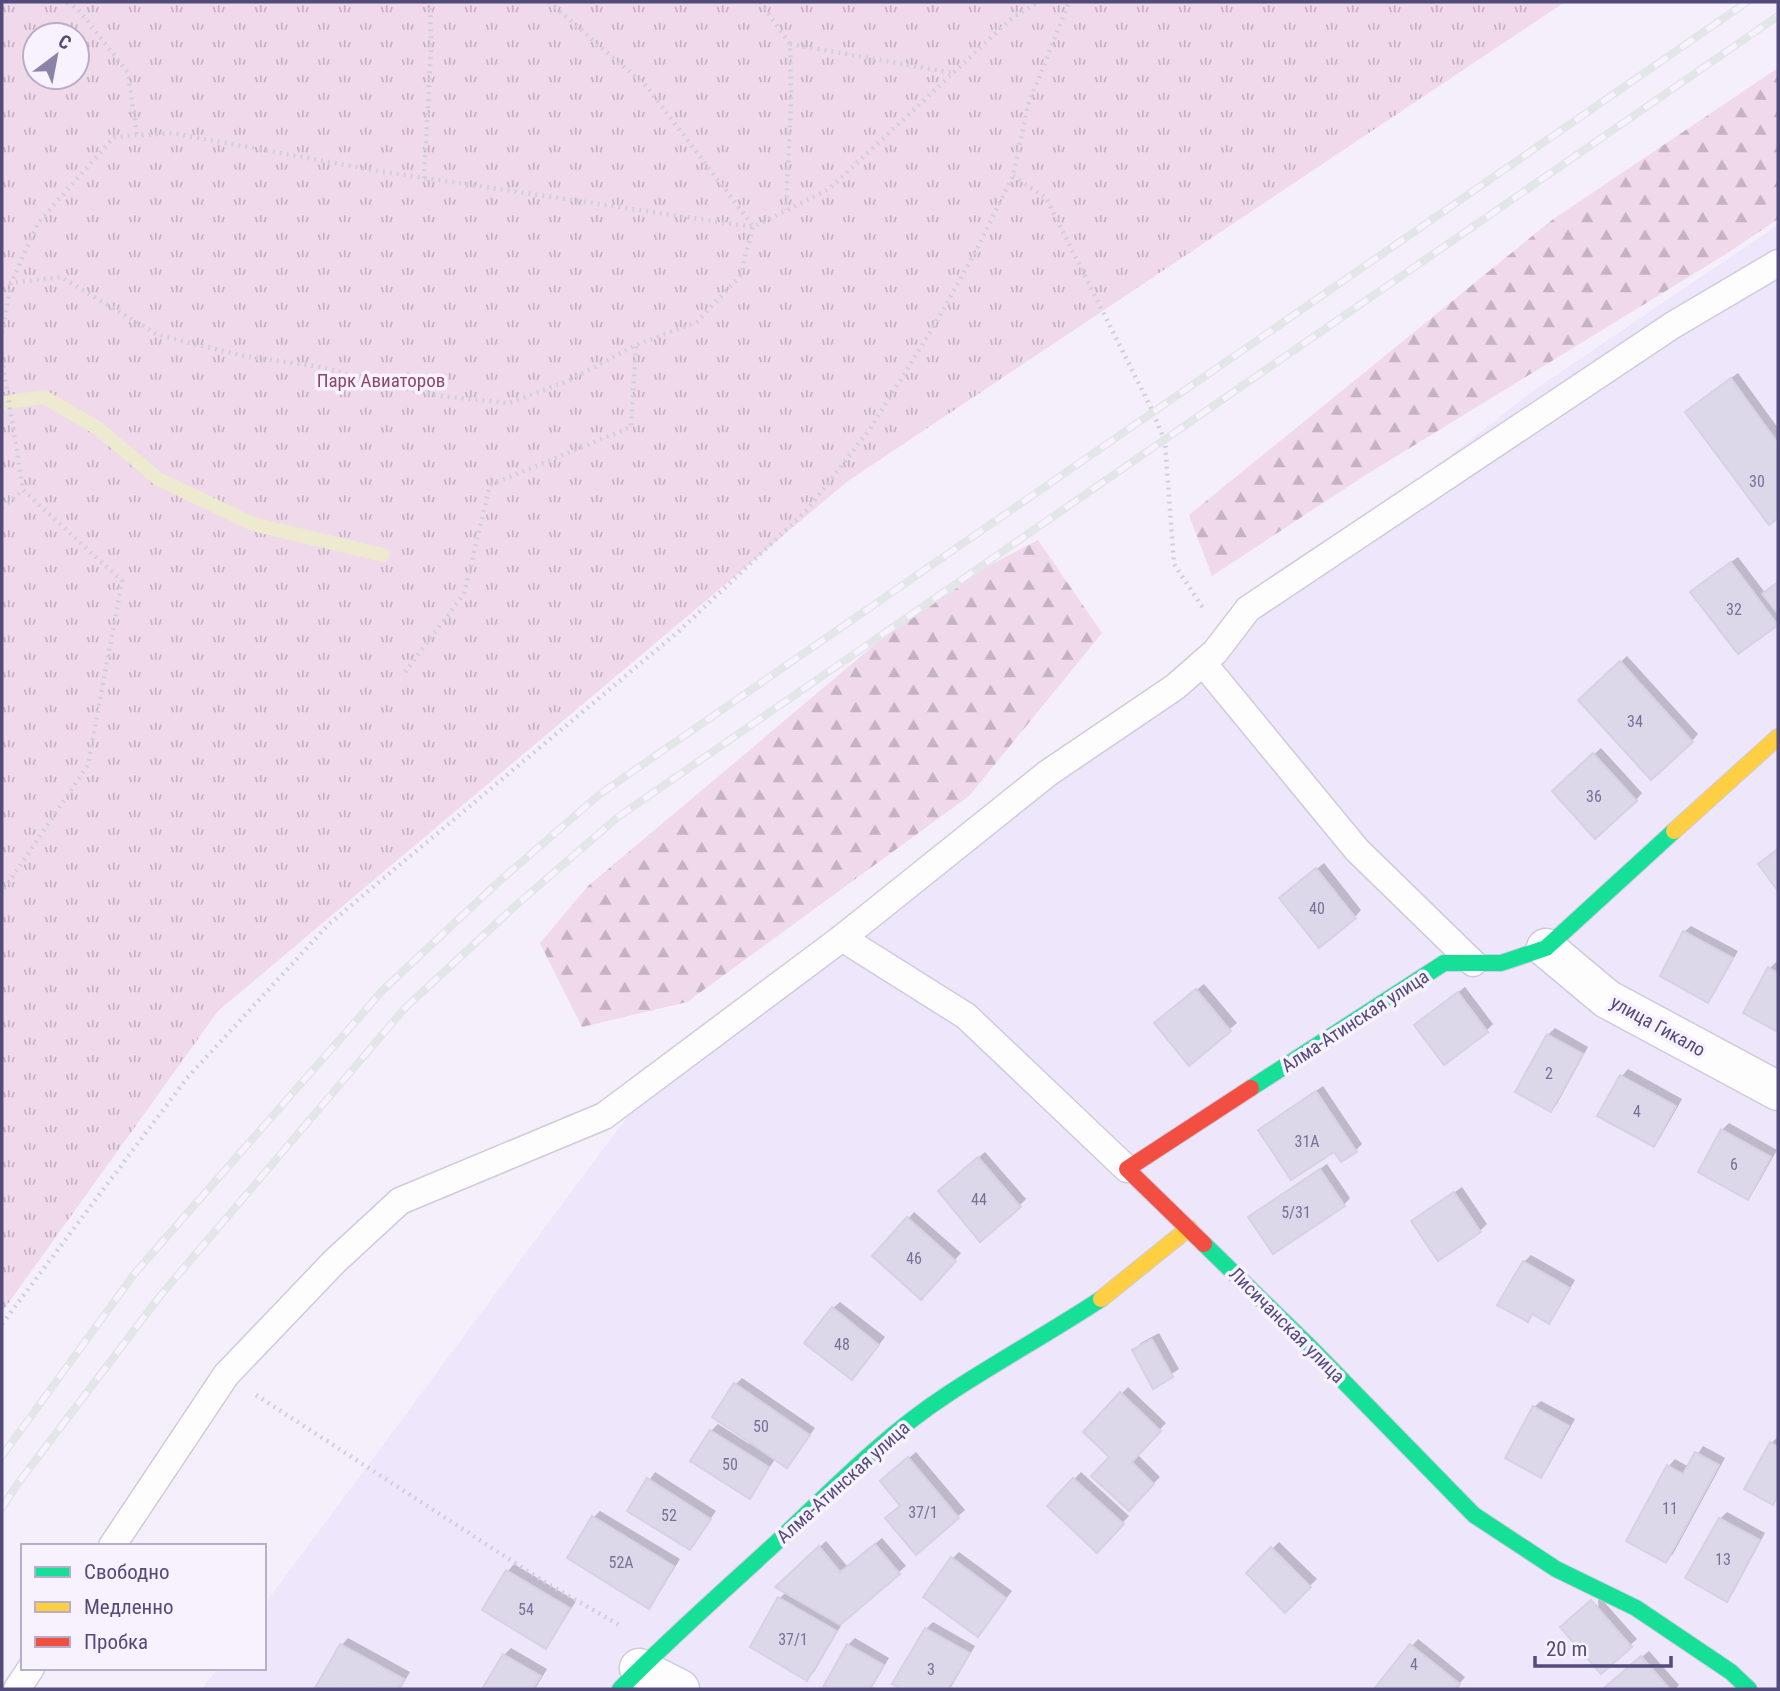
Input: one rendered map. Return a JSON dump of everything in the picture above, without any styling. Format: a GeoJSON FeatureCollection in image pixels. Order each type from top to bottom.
{"type":"FeatureCollection","features":[{"type":"Feature","properties":{"kind":"street","name":"Алма-Атинская улица"},"geometry":{"type":"LineString","coordinates":[[1127,1169],[1444,963],[1502,963],[1546,948],[1778,737]]}},
{"type":"Feature","properties":{"kind":"street","name":"улица Гикало"},"geometry":{"type":"LineString","coordinates":[[1546,948],[1607,999],[1778,1091]]}},
{"type":"Feature","properties":{"kind":"street","name":"Лисичанская улица"},"geometry":{"type":"LineString","coordinates":[[1127,1169],[1311,1348],[1474,1515],[1556,1569],[1636,1608],[1731,1672],[1749,1689]]}},
{"type":"Feature","properties":{"kind":"street","name":"Алма-Атинская улица"},"geometry":{"type":"LineString","coordinates":[[640,1668],[882,1443],[947,1394],[1101,1299],[1189,1228]]}},
{"type":"Feature","properties":{"kind":"street"},"geometry":{"type":"LineString","coordinates":[[640,1668],[680,1689]]}},
{"type":"Feature","properties":{"kind":"lane"},"geometry":{"type":"LineString","coordinates":[[114,1544],[226,1375],[334,1262],[400,1201],[604,1116],[842,938],[1048,773],[1175,687],[1224,641],[1248,609],[1672,325],[1778,262]]}},
{"type":"Feature","properties":{"kind":"lane"},"geometry":{"type":"LineString","coordinates":[[1203,663],[1357,850],[1473,963]]}},
{"type":"Feature","properties":{"kind":"lane","name":"Лисичанская улица"},"geometry":{"type":"LineString","coordinates":[[842,938],[966,1016],[1127,1169]]}},
{"type":"Feature","properties":{"kind":"lane"},"geometry":{"type":"LineString","coordinates":[[17,1689],[30,1670]]}},
{"type":"Feature","properties":{"kind":"path"},"geometry":{"type":"LineString","coordinates":[[67,2],[78,9],[128,74],[137,136]]}},
{"type":"Feature","properties":{"kind":"path"},"geometry":{"type":"LineString","coordinates":[[424,178],[431,50],[430,2]]}},
{"type":"Feature","properties":{"kind":"path"},"geometry":{"type":"LineString","coordinates":[[549,2],[647,87],[753,227]]}},
{"type":"Feature","properties":{"kind":"path"},"geometry":{"type":"LineString","coordinates":[[760,2],[790,44],[791,102],[786,210]]}},
{"type":"Feature","properties":{"kind":"path"},"geometry":{"type":"LineString","coordinates":[[2,333],[11,283],[38,222],[114,137],[172,133],[424,178],[753,227],[829,189],[1012,18],[1038,2]]}},
{"type":"Feature","properties":{"kind":"path"},"geometry":{"type":"LineString","coordinates":[[2,1324],[187,1078],[329,924],[678,632],[807,510],[870,429],[976,251],[1013,176],[1028,105],[1069,2]]}},
{"type":"Feature","properties":{"kind":"path"},"geometry":{"type":"LineString","coordinates":[[790,44],[953,73]]}},
{"type":"Feature","properties":{"kind":"path"},"geometry":{"type":"LineString","coordinates":[[1013,176],[1046,198],[1153,412],[1165,442],[1174,564],[1224,641]]}},
{"type":"Feature","properties":{"kind":"path"},"geometry":{"type":"LineString","coordinates":[[2,284],[61,277],[158,335],[244,356],[320,367],[431,395],[509,403],[568,381],[636,345],[697,322],[740,276],[753,227]]}},
{"type":"Feature","properties":{"kind":"path"},"geometry":{"type":"LineString","coordinates":[[405,672],[464,594],[490,485],[631,427],[636,345]]}},
{"type":"Feature","properties":{"kind":"path"},"geometry":{"type":"LineString","coordinates":[[2,359],[23,490],[122,581],[88,765],[2,892]]}},
{"type":"Feature","properties":{"kind":"path"},"geometry":{"type":"LineString","coordinates":[[2,508],[23,490]]}},
{"type":"Feature","properties":{"kind":"path"},"geometry":{"type":"LineString","coordinates":[[226,1375],[543,1581],[640,1668]]}},
{"type":"Feature","properties":{"kind":"shaded area"},"geometry":{"type":"Polygon","coordinates":[[[1778,225],[1778,1689],[202,1689],[216,1670],[266,1670],[266,1602],[665,1066],[1537,388],[1778,225]]]}},
{"type":"Feature","properties":{"kind":"green space","name":"Парк Авиаторов"},"geometry":{"type":"Polygon","coordinates":[[[2,2],[1565,2],[848,481],[218,1011],[2,1312],[2,2]]]}},
{"type":"Feature","properties":{"kind":"green space"},"geometry":{"type":"Polygon","coordinates":[[[1778,68],[1778,219],[1726,254],[1364,476],[1212,576],[1189,515],[1552,220],[1778,68]]]}},
{"type":"Feature","properties":{"kind":"green space"},"geometry":{"type":"Polygon","coordinates":[[[1038,540],[1102,633],[969,796],[687,1002],[582,1027],[540,943],[588,886],[935,594],[1038,540]]]}},
{"type":"Feature","properties":{"kind":"building"},"geometry":{"type":"Polygon","coordinates":[[[1731,378],[1778,443],[1778,518],[1769,525],[1685,412],[1731,378]]]}},
{"type":"Feature","properties":{"kind":"building"},"geometry":{"type":"Polygon","coordinates":[[[1731,562],[1778,625],[1738,654],[1690,592],[1731,562]]]}},
{"type":"Feature","properties":{"kind":"building"},"geometry":{"type":"Polygon","coordinates":[[[1778,582],[1778,614],[1762,594],[1778,582]]]}},
{"type":"Feature","properties":{"kind":"building"},"geometry":{"type":"Polygon","coordinates":[[[1620,661],[1693,742],[1651,780],[1578,700],[1620,661]]]}},
{"type":"Feature","properties":{"kind":"building"},"geometry":{"type":"Polygon","coordinates":[[[1593,753],[1637,801],[1595,839],[1552,791],[1593,753]]]}},
{"type":"Feature","properties":{"kind":"building"},"geometry":{"type":"Polygon","coordinates":[[[1778,849],[1778,891],[1758,864],[1778,849]]]}},
{"type":"Feature","properties":{"kind":"building"},"geometry":{"type":"Polygon","coordinates":[[[1316,868],[1356,918],[1319,948],[1279,898],[1316,868]]]}},
{"type":"Feature","properties":{"kind":"building"},"geometry":{"type":"Polygon","coordinates":[[[1683,931],[1733,958],[1708,1003],[1660,976],[1683,931]]]}},
{"type":"Feature","properties":{"kind":"building"},"geometry":{"type":"Polygon","coordinates":[[[1768,967],[1778,973],[1778,1032],[1743,1013],[1768,967]]]}},
{"type":"Feature","properties":{"kind":"building"},"geometry":{"type":"Polygon","coordinates":[[[1196,989],[1231,1031],[1189,1066],[1154,1023],[1196,989]]]}},
{"type":"Feature","properties":{"kind":"building"},"geometry":{"type":"Polygon","coordinates":[[[1458,992],[1488,1032],[1444,1065],[1414,1025],[1458,992]]]}},
{"type":"Feature","properties":{"kind":"building"},"geometry":{"type":"Polygon","coordinates":[[[1547,1034],[1583,1054],[1551,1112],[1515,1092],[1547,1034]]]}},
{"type":"Feature","properties":{"kind":"building"},"geometry":{"type":"Polygon","coordinates":[[[1620,1075],[1676,1106],[1654,1147],[1597,1116],[1620,1075]]]}},
{"type":"Feature","properties":{"kind":"building"},"geometry":{"type":"Polygon","coordinates":[[[1316,1091],[1357,1152],[1341,1162],[1334,1152],[1291,1180],[1258,1130],[1316,1091]]]}},
{"type":"Feature","properties":{"kind":"building"},"geometry":{"type":"Polygon","coordinates":[[[1721,1129],[1771,1157],[1748,1200],[1698,1172],[1721,1129]]]}},
{"type":"Feature","properties":{"kind":"building"},"geometry":{"type":"Polygon","coordinates":[[[978,1157],[1021,1207],[980,1242],[938,1191],[978,1157]]]}},
{"type":"Feature","properties":{"kind":"building"},"geometry":{"type":"Polygon","coordinates":[[[1320,1169],[1345,1206],[1273,1254],[1248,1217],[1320,1169]]]}},
{"type":"Feature","properties":{"kind":"building"},"geometry":{"type":"Polygon","coordinates":[[[1454,1192],[1481,1232],[1438,1261],[1411,1221],[1454,1192]]]}},
{"type":"Feature","properties":{"kind":"building"},"geometry":{"type":"Polygon","coordinates":[[[907,1217],[956,1261],[921,1300],[872,1256],[907,1217]]]}},
{"type":"Feature","properties":{"kind":"building"},"geometry":{"type":"Polygon","coordinates":[[[1523,1261],[1570,1288],[1549,1324],[1532,1314],[1528,1322],[1497,1305],[1523,1261]]]}},
{"type":"Feature","properties":{"kind":"building"},"geometry":{"type":"Polygon","coordinates":[[[832,1307],[879,1345],[852,1380],[804,1343],[832,1307]]]}},
{"type":"Feature","properties":{"kind":"building"},"geometry":{"type":"Polygon","coordinates":[[[1152,1339],[1173,1377],[1153,1389],[1132,1350],[1152,1339]]]}},
{"type":"Feature","properties":{"kind":"building"},"geometry":{"type":"Polygon","coordinates":[[[734,1383],[810,1435],[787,1468],[712,1417],[734,1383]]]}},
{"type":"Feature","properties":{"kind":"building"},"geometry":{"type":"Polygon","coordinates":[[[1120,1392],[1161,1431],[1132,1462],[1154,1484],[1129,1511],[1091,1476],[1109,1457],[1083,1432],[1120,1392]]]}},
{"type":"Feature","properties":{"kind":"building"},"geometry":{"type":"Polygon","coordinates":[[[1533,1406],[1569,1426],[1541,1478],[1505,1458],[1533,1406]]]}},
{"type":"Feature","properties":{"kind":"building"},"geometry":{"type":"Polygon","coordinates":[[[710,1430],[769,1467],[750,1499],[690,1461],[710,1430]]]}},
{"type":"Feature","properties":{"kind":"building"},"geometry":{"type":"Polygon","coordinates":[[[1770,1442],[1778,1447],[1778,1496],[1773,1505],[1744,1489],[1770,1442]]]}},
{"type":"Feature","properties":{"kind":"building"},"geometry":{"type":"Polygon","coordinates":[[[1695,1452],[1719,1465],[1666,1563],[1626,1541],[1667,1465],[1683,1474],[1695,1452]]]}},
{"type":"Feature","properties":{"kind":"building"},"geometry":{"type":"Polygon","coordinates":[[[908,1457],[959,1518],[916,1555],[885,1518],[900,1506],[880,1481],[908,1457]]]}},
{"type":"Feature","properties":{"kind":"building"},"geometry":{"type":"Polygon","coordinates":[[[647,1478],[711,1519],[690,1550],[627,1511],[647,1478]]]}},
{"type":"Feature","properties":{"kind":"building"},"geometry":{"type":"Polygon","coordinates":[[[1073,1478],[1124,1524],[1097,1553],[1047,1506],[1073,1478]]]}},
{"type":"Feature","properties":{"kind":"building"},"geometry":{"type":"Polygon","coordinates":[[[592,1516],[674,1566],[649,1609],[567,1558],[592,1516]]]}},
{"type":"Feature","properties":{"kind":"building"},"geometry":{"type":"Polygon","coordinates":[[[1719,1518],[1760,1540],[1727,1602],[1685,1578],[1719,1518]]]}},
{"type":"Feature","properties":{"kind":"building"},"geometry":{"type":"Polygon","coordinates":[[[875,1544],[900,1574],[840,1625],[775,1587],[819,1546],[840,1572],[875,1544]]]}},
{"type":"Feature","properties":{"kind":"building"},"geometry":{"type":"Polygon","coordinates":[[[1271,1547],[1311,1587],[1285,1613],[1246,1573],[1271,1547]]]}},
{"type":"Feature","properties":{"kind":"building"},"geometry":{"type":"Polygon","coordinates":[[[951,1557],[1006,1598],[978,1637],[923,1597],[951,1557]]]}},
{"type":"Feature","properties":{"kind":"building"},"geometry":{"type":"Polygon","coordinates":[[[506,1570],[570,1608],[546,1649],[482,1610],[506,1570]]]}},
{"type":"Feature","properties":{"kind":"building"},"geometry":{"type":"Polygon","coordinates":[[[778,1597],[837,1631],[807,1681],[750,1647],[778,1597]]]}},
{"type":"Feature","properties":{"kind":"building"},"geometry":{"type":"Polygon","coordinates":[[[1591,1600],[1632,1647],[1601,1674],[1560,1627],[1591,1600]]]}},
{"type":"Feature","properties":{"kind":"building"},"geometry":{"type":"Polygon","coordinates":[[[925,1628],[970,1653],[948,1689],[900,1689],[892,1684],[925,1628]]]}},
{"type":"Feature","properties":{"kind":"building"},"geometry":{"type":"Polygon","coordinates":[[[340,1644],[404,1679],[399,1689],[315,1688],[340,1644]]]}},
{"type":"Feature","properties":{"kind":"building"},"geometry":{"type":"Polygon","coordinates":[[[847,1644],[884,1665],[870,1689],[822,1689],[847,1644]]]}},
{"type":"Feature","properties":{"kind":"building"},"geometry":{"type":"Polygon","coordinates":[[[1410,1644],[1460,1684],[1456,1689],[1374,1689],[1410,1644]]]}},
{"type":"Feature","properties":{"kind":"building"},"geometry":{"type":"Polygon","coordinates":[[[503,1654],[541,1676],[533,1689],[482,1689],[503,1654]]]}},
{"type":"Feature","properties":{"kind":"building"},"geometry":{"type":"Polygon","coordinates":[[[1641,1656],[1670,1689],[1603,1689],[1641,1656]]]}},
{"type":"Feature","properties":{"kind":"waterway"},"geometry":{"type":"LineString","coordinates":[[2,403],[44,397],[99,429],[158,479],[253,524],[383,555]]}},
{"type":"Feature","properties":{"kind":"railway"},"geometry":{"type":"LineString","coordinates":[[2,1456],[135,1273],[383,990],[495,885],[600,794],[1747,2]]}},
{"type":"Feature","properties":{"kind":"railway"},"geometry":{"type":"LineString","coordinates":[[2,1508],[160,1296],[404,1009],[514,907],[618,817],[1778,16]]}},
{"type":"Feature","properties":{"kind":"traffic: fast"},"geometry":{"type":"LineString","coordinates":[[1251,1088],[1444,963],[1501,963],[1546,948],[1674,831]]}},
{"type":"Feature","properties":{"kind":"traffic: fast"},"geometry":{"type":"LineString","coordinates":[[1204,1244],[1311,1348],[1474,1515],[1556,1569],[1636,1608],[1731,1672],[1749,1689]]}},
{"type":"Feature","properties":{"kind":"traffic: fast"},"geometry":{"type":"LineString","coordinates":[[620,1689],[840,1482],[903,1427],[967,1382],[1101,1299]]}},
{"type":"Feature","properties":{"kind":"traffic: slow"},"geometry":{"type":"LineString","coordinates":[[1674,831],[1778,737]]}},
{"type":"Feature","properties":{"kind":"traffic: slow"},"geometry":{"type":"LineString","coordinates":[[1101,1299],[1189,1228]]}},
{"type":"Feature","properties":{"kind":"traffic: jam"},"geometry":{"type":"LineString","coordinates":[[1204,1244],[1127,1169],[1251,1088]]}}]}
